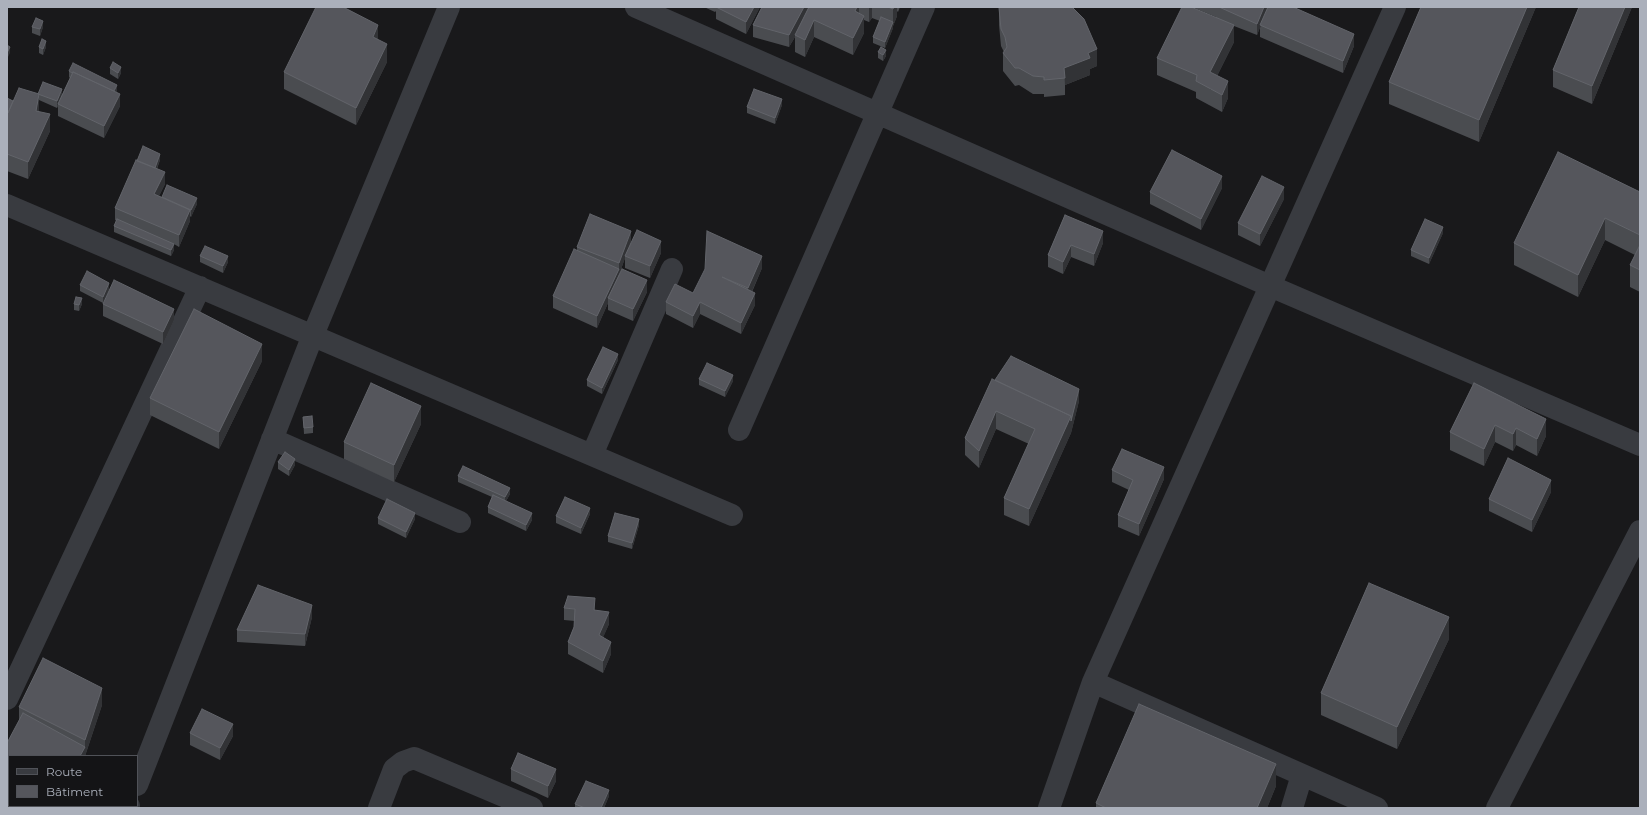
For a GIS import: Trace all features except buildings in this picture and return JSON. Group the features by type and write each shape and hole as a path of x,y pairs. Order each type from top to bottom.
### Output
{"street":[{"path":"138,782 313,335 450,7"},
{"path":"636,7 1270,286 1640,445"},
{"path":"739,430 924,7"},
{"path":"1049,808 1093,682 1395,7"},
{"path":"7,205 732,515"},
{"path":"592,455 672,268"},
{"path":"8,692 200,287"},
{"path":"272,439 460,522"},
{"path":"1497,808 1640,531"},
{"path":"1093,682 1376,808"},
{"path":"379,808 394,769 403,762 414,758 532,808"},
{"path":"1292,808 1302,775"}]}
